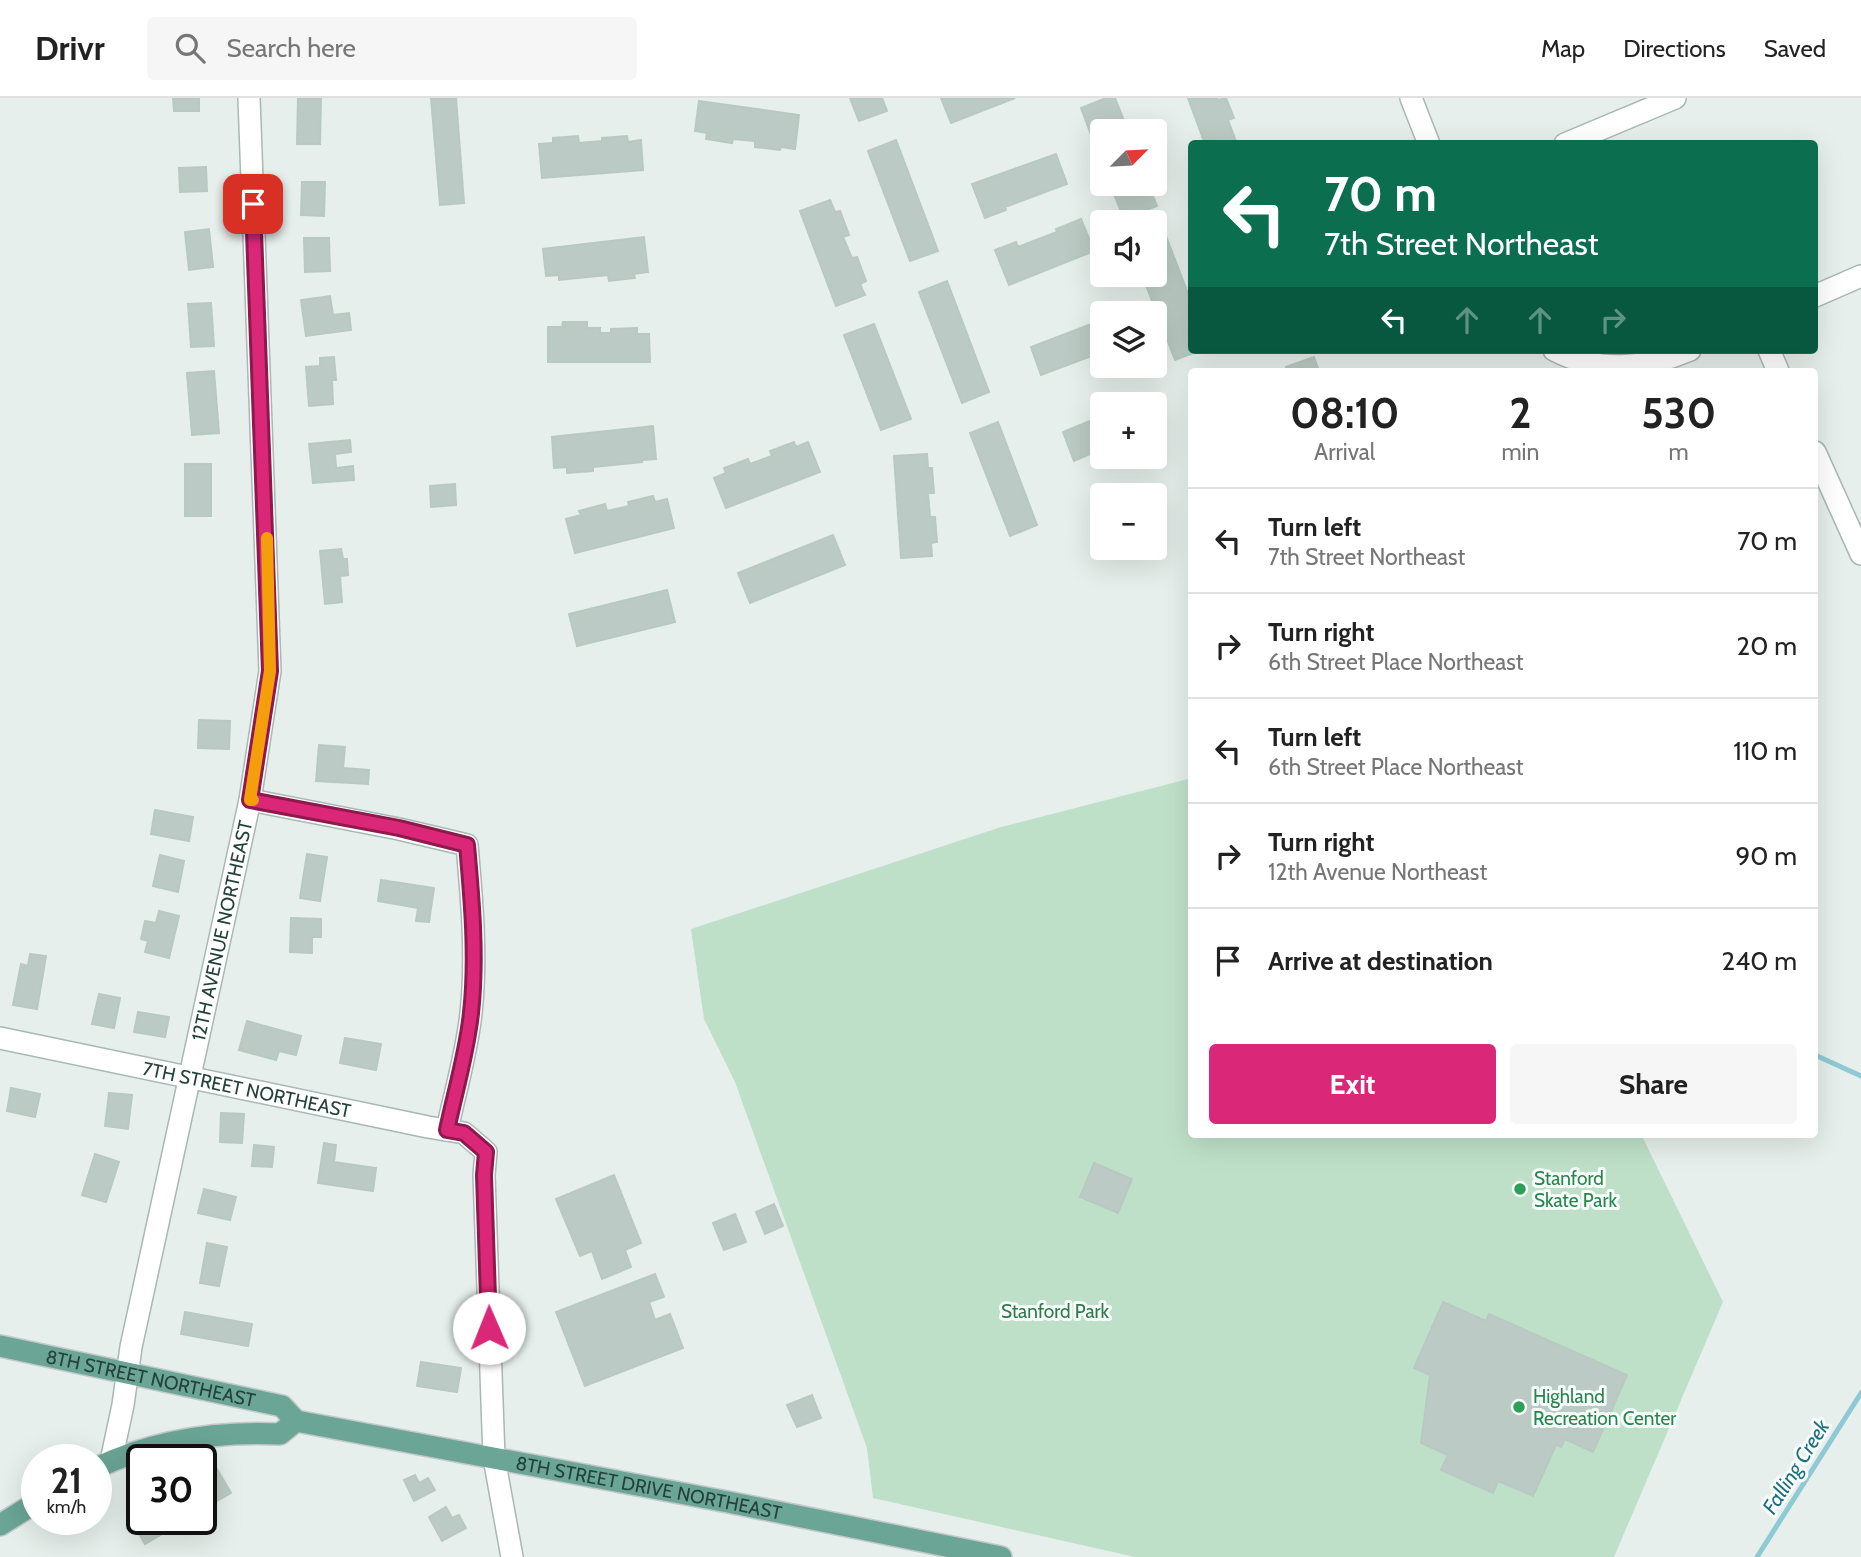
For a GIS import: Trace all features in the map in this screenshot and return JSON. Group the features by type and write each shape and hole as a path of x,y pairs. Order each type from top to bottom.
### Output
{"main road":[{"name":"8TH STREET NORTHEAST","path":"0,1346 282,1406 296,1421"},
{"name":"8TH STREET DRIVE NORTHEAST","path":"296,1421 744,1505 1001,1557"},
{"path":"112,1461 158,1445 199,1436 230,1433 281,1434 296,1421"},
{"path":"0,1525 21,1512"}],"street":[{"name":"12TH AVENUE NORTHEAST","path":"110,1444 123,1405 127,1373 250,800 270,671 249,98"},
{"path":"1411,98 1427,140"},
{"path":"1575,140 1675,98"},
{"path":"1818,295 1861,276"},
{"path":"1561,354 1594,365 1616,366 1651,363 1678,354"},
{"path":"1818,459 1860,552"},
{"path":"250,800 399,828 467,845 472,900 474,981 471,1017 447,1130"},
{"name":"7TH STREET NORTHEAST","path":"0,1038 464,1133 486,1152 484,1175 489,1374 494,1458"},
{"path":"494,1458 507,1556"}],"green space":[{"name":"Stanford Park","path":"1188,779 1188,1138 1643,1138 1723,1302 1614,1557 1135,1557 873,1498 867,1448 735,1082 704,1019 691,929 1001,827"}],"building":[{"path":"173,98 199,98 199,111 174,111"},
{"path":"298,98 321,98 320,144 297,144"},
{"path":"431,98 456,98 464,203 440,205"},
{"path":"850,98 882,98 887,111 859,121"},
{"path":"941,98 1015,98 951,123"},
{"path":"1106,98 1115,98 1123,119 1090,119 1090,132 1081,108"},
{"path":"1188,98 1226,98 1234,118 1228,120 1236,140 1204,140"},
{"path":"699,101 799,115 795,149 755,147 755,141 733,139 732,143 706,139 707,133 695,131"},
{"path":"578,136 579,143 627,136 628,142 641,140 643,170 542,178 539,144 553,143 553,138"},
{"path":"896,140 938,251 910,261 868,151"},
{"path":"1056,154 1067,184 1005,207 1006,210 985,218 972,184"},
{"path":"206,167 207,191 180,192 179,168"},
{"path":"302,182 325,182 324,216 301,215"},
{"path":"1115,196 1153,196 1157,206 1147,210 1120,210"},
{"path":"830,200 835,212 840,211 849,235 843,237 852,258 857,257 866,281 860,284 865,295 836,306 800,211"},
{"path":"1081,219 1090,241 1090,253 1009,285 995,250 1016,242 1018,247 1057,232 1056,229"},
{"path":"209,229 213,267 189,270 185,232"},
{"path":"644,237 648,272 634,274 635,278 609,281 608,275 559,280 559,275 546,276 543,249"},
{"path":"304,238 329,238 330,271 305,272"},
{"path":"1167,239 1188,294 1188,354 1191,354 1175,360 1167,339 1167,301 1152,301 1147,287 1167,287"},
{"path":"947,281 989,392 962,403 919,292"},
{"path":"330,296 333,315 349,313 351,330 306,336 301,300"},
{"path":"211,303 214,346 191,347 188,304"},
{"path":"563,322 587,322 587,328 600,328 600,333 611,333 611,329 637,328 637,334 649,334 650,362 548,362 548,327 562,327"},
{"path":"874,324 911,419 881,430 844,335"},
{"path":"1090,325 1090,357 1041,375 1031,347"},
{"path":"334,357 336,380 332,380 333,404 309,406 306,367 320,366 320,358"},
{"path":"1314,357 1318,368 1286,368"},
{"path":"214,371 219,433 192,435 187,373"},
{"path":"1090,421 1090,454 1074,461 1063,432"},
{"path":"998,422 1037,525 1010,536 970,433"},
{"path":"653,426 656,459 593,467 593,471 567,473 567,467 554,468 552,437"},
{"path":"350,440 351,452 335,454 336,468 353,466 354,480 313,483 309,444"},
{"path":"794,442 796,447 808,442 820,472 726,508 714,478 726,473 724,468 748,459 750,464 772,456 770,451"},
{"path":"927,454 928,468 932,468 934,493 928,493 930,517 935,517 937,542 931,543 932,556 901,558 894,456"},
{"path":"185,464 211,464 211,516 185,516"},
{"path":"455,484 456,505 431,507 430,486"},
{"path":"653,496 655,502 667,499 674,528 575,553 566,519 581,515 579,511 605,504 607,511"},
{"path":"833,535 845,565 750,603 738,573"},
{"path":"341,549 343,559 347,559 348,575 340,576 342,602 325,604 320,551"},
{"path":"667,590 675,622 577,646 569,614"},
{"path":"199,720 230,721 229,749 198,748"},
{"path":"319,745 345,747 343,768 369,770 368,784 316,781"},
{"path":"155,810 193,817 189,841 151,834"},
{"path":"307,854 327,857 320,901 300,898"},
{"path":"160,855 184,861 178,892 153,886"},
{"path":"381,880 434,888 429,922 416,921 418,908 378,901"},
{"path":"159,911 179,916 169,958 145,952 148,941 141,939 145,921 156,923"},
{"path":"291,918 321,919 321,937 312,937 312,953 290,952"},
{"path":"30,954 46,956 37,1009 13,1005 21,964 28,966"},
{"path":"99,994 120,998 114,1028 92,1024"},
{"path":"138,1012 169,1017 165,1037 134,1032"},
{"path":"247,1021 301,1036 296,1055 279,1051 276,1060 239,1050"},
{"path":"345,1038 381,1044 376,1070 340,1063"},
{"path":"11,1088 40,1094 35,1117 7,1111"},
{"path":"109,1093 132,1095 128,1129 105,1126"},
{"path":"221,1113 244,1114 242,1143 220,1142"},
{"path":"324,1143 336,1145 334,1162 376,1168 373,1191 318,1183"},
{"path":"254,1145 274,1147 272,1167 252,1166"},
{"path":"95,1154 119,1162 106,1202 82,1195"},
{"path":"1094,1163 1132,1179 1118,1213 1080,1197"},
{"path":"614,1175 641,1243 625,1250 631,1267 602,1279 592,1251 580,1256 556,1199"},
{"path":"204,1189 236,1197 230,1220 198,1213"},
{"path":"774,1204 783,1226 765,1234 756,1212"},
{"path":"735,1214 746,1242 724,1250 713,1223"},
{"path":"207,1243 227,1247 219,1286 200,1283"},
{"path":"655,1274 664,1297 649,1302 655,1320 670,1314 683,1348 585,1386 556,1312"},
{"name":"Highland Recreation Center","path":"1443,1302 1486,1321 1489,1314 1627,1375 1593,1452 1565,1439 1561,1447 1556,1445 1533,1496 1498,1481 1493,1493 1441,1470 1448,1455 1421,1443 1430,1375 1414,1368"},
{"path":"185,1312 252,1324 248,1346 181,1334"},
{"path":"421,1362 461,1368 457,1392 417,1386"},
{"path":"812,1395 821,1418 797,1427 787,1405"},
{"path":"217,1469 231,1493 217,1501"},
{"path":"415,1475 419,1483 428,1478 435,1490 414,1501 404,1480"},
{"path":"446,1507 452,1518 459,1515 466,1528 442,1541 429,1517"},
{"path":"140,1535 160,1535 145,1544"}],"waterway":[{"path":"1818,1056 1861,1076"},
{"name":"Falling Creek","path":"1757,1557 1861,1393"}],"slow traffic":[{"path":"253,800 250,800 267,706 270,671 267,538"}],"place":[{"name":"Stanford Skate Park","path":"1520,1189"},
{"name":"Highland Recreation Center","path":"1519,1407"}],"route":[{"path":"253,204 270,671 267,706 250,800 399,828 467,845 472,900 474,981 471,1017 447,1130 464,1133 486,1152 484,1175 489,1328"}]}
